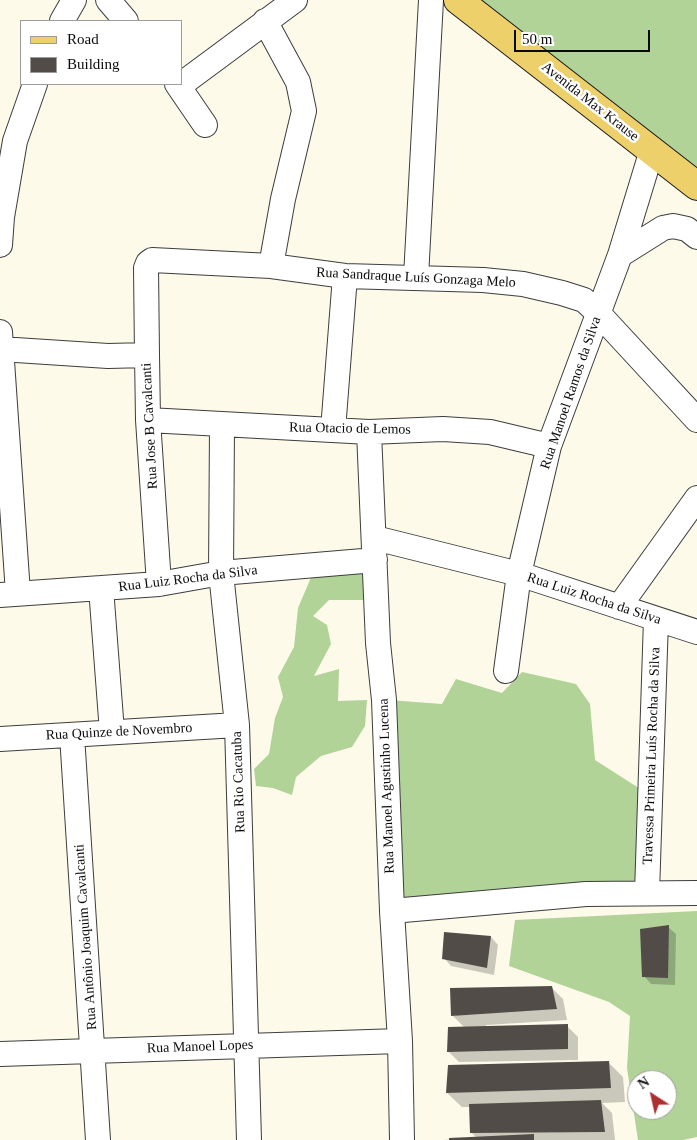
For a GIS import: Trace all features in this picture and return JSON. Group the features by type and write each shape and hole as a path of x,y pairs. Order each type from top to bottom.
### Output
{"main road":[{"name":"Avenida Max Krause","path":"458,0 697,186"}],"street":[{"path":"63,20 74,0"},
{"path":"108,0 125,20"},
{"path":"182,82 295,0"},
{"path":"416,277 431,0"},
{"path":"265,21 298,82 304,111 283,199 272,266"},
{"path":"0,245 2,217 15,141 35,85"},
{"path":"178,85 205,124"},
{"name":"Rua Manoel Ramos da Silva","path":"506,671 519,574 550,446 620,255 652,150"},
{"path":"620,255 663,228 673,226 687,230 697,237"},
{"name":"Rua Sandraque Luís Gonzaga Melo","path":"146,268 148,263 156,260 272,266 345,276 416,277 523,284 584,300 697,420"},
{"name":"Rua Jose B Cavalcanti","path":"146,268 148,420 159,584"},
{"path":"333,430 345,276"},
{"path":"9,594 1,344 108,356 147,355"},
{"name":"Rua Otacio de Lemos","path":"148,420 222,426 369,432 443,429 490,432 550,446"},
{"name":"Rua Rio Cacatuba","path":"222,426 221,573 237,725 249,1140"},
{"name":"Rua Manoel Agustinho Lucena","path":"369,432 378,643 384,700 392,912 400,1040 402,1140"},
{"path":"619,607 697,498"},
{"name":"Rua Luiz Rocha da Silva","path":"9,594 159,584 375,549 519,574 697,632"},
{"path":"101,588 112,732"},
{"name":"Travessa Primeira Luís Rocha da Silva","path":"647,893 656,619"},
{"name":"Rua Quinze de Novembro","path":"0,739 237,725"},
{"name":"Rua Antônio Joaquim Cavalcanti","path":"72,735 98,1140"},
{"path":"392,912 586,894 697,893"},
{"name":"Rua Manoel Lopes","path":"0,1054 400,1040"}],"green space":[{"path":"464,0 697,0 697,186"},
{"path":"376,571 373,600 329,600 313,616 327,625 331,644 314,676 339,669 338,701 367,700 365,726 352,747 321,756 296,777 292,795 273,788 256,786 254,769 269,754 275,718 283,697 278,677 294,647 298,608 312,575"},
{"path":"522,672 576,684 590,704 595,760 645,792 638,902 395,918 389,700 442,704 456,679 502,693"},
{"path":"697,911 697,1137 683,1140 638,1140 635,1120 677,1120 677,1070 627,1070 630,1016 609,1002 509,966 515,920"}],"building":[{"path":"669,925 668,978 642,977 640,929"},
{"path":"444,932 491,936 487,968 442,959"},
{"path":"552,986 557,1009 451,1016 450,988"},
{"path":"568,1024 568,1049 447,1052 448,1027"},
{"path":"609,1061 611,1088 446,1093 448,1065"},
{"path":"601,1100 605,1132 470,1133 469,1104"},
{"path":"534,1134 534,1140 449,1140 449,1138"}]}
